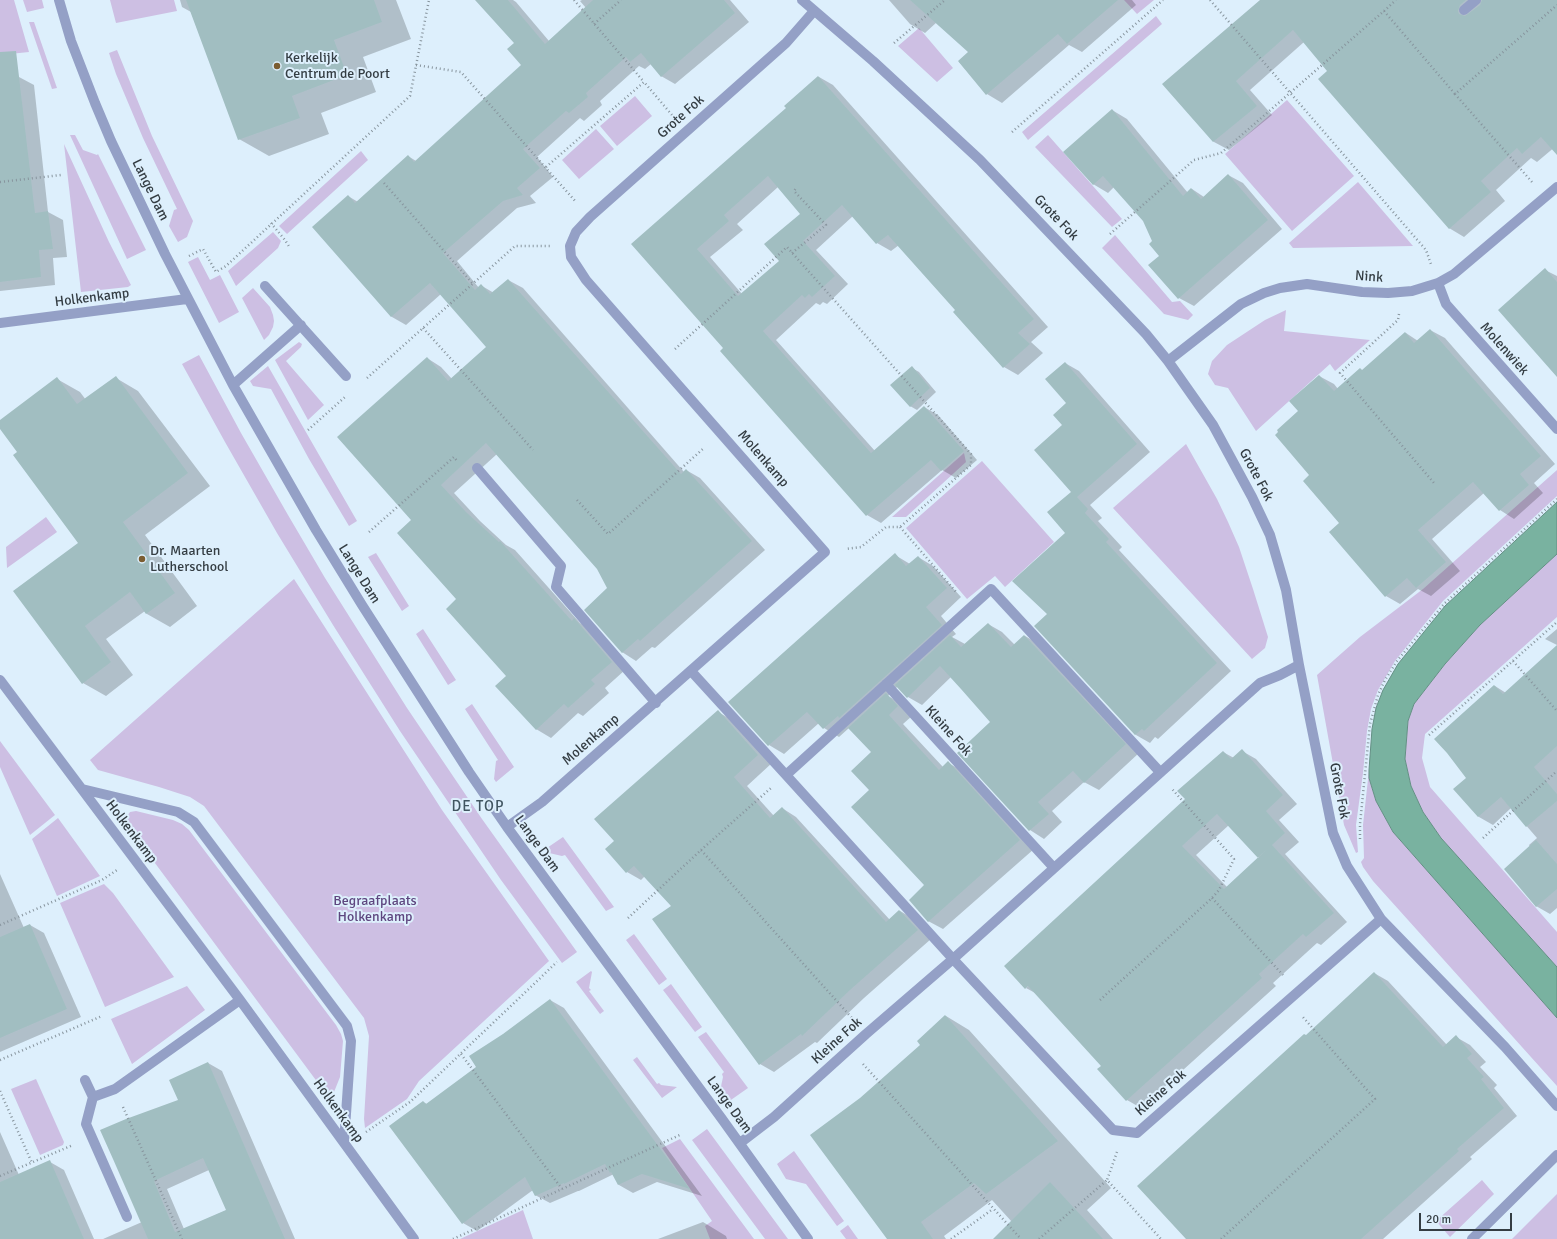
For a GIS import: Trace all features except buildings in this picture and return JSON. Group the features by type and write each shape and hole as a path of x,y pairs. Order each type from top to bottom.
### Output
{"street":[{"name":"Lange Dam","path":"59,0 71,41 100,116 187,299 233,385 316,530 469,772 507,827 740,1143 808,1239"},
{"name":"Grote Fok","path":"802,0 919,103 980,160 1146,334 1168,361 1213,425 1252,496 1270,535 1286,590 1299,664 1333,833 1348,866 1381,919 1505,1047 1557,1106"},
{"path":"1464,10 1476,0"},
{"name":"Grote Fok","path":"570,246 576,232 590,217 786,43 814,10"},
{"name":"Nink","path":"1168,361 1241,304 1264,293 1280,288 1307,284 1374,293 1400,293 1424,288 1438,283 1454,274 1557,188"},
{"name":"Molenkamp","path":"507,827 542,802 656,703 825,552 582,274 571,257 570,246"},
{"name":"Molenwiek","path":"1438,283 1446,304 1557,429"},
{"path":"265,286 346,376"},
{"name":"Holkenkamp","path":"0,324 84,314 187,299"},
{"path":"233,385 301,325"},
{"path":"477,468 561,566 556,587 656,703"},
{"path":"691,671 786,775 991,589 1160,773"},
{"name":"Kleine Fok","path":"740,1143 774,1117 849,1049 953,959 1260,684 1299,664"},
{"name":"Holkenkamp","path":"0,680 240,1000 414,1239"},
{"name":"Kleine Fok","path":"886,684 1054,868"},
{"name":"Kleine Fok","path":"786,775 953,959 1112,1130 1137,1133 1381,919"},
{"path":"82,789 178,812 194,822 347,1026 351,1041 344,1143"},
{"path":"93,1098 115,1089 240,1000"},
{"path":"85,1080 93,1098 86,1124 128,1217"},
{"path":"1472,1239 1557,1155"}],"path":[{"path":"171,266 203,249 216,272 226,266 410,96 429,0"},
{"path":"574,0 686,132"},
{"path":"594,24 621,0"},
{"path":"894,43 945,0"},
{"path":"1012,132 1163,0"},
{"path":"1210,0 1426,250 1438,283"},
{"path":"1110,234 1194,160 1221,153 1396,0"},
{"path":"1455,94 1557,5"},
{"path":"1384,11 1545,197"},
{"path":"416,65 461,72 590,217"},
{"path":"546,167 644,82"},
{"path":"0,182 61,175"},
{"path":"384,183 473,284"},
{"path":"792,253 826,224 794,191 796,188"},
{"path":"271,223 290,248"},
{"path":"361,383 515,246 570,246"},
{"path":"659,362 788,247 971,454 971,464 900,528"},
{"path":"1400,293 1398,320 1340,373 1434,483"},
{"path":"423,328 533,450"},
{"path":"308,430 350,393"},
{"path":"577,500 608,534 721,433"},
{"path":"369,532 454,458 464,469 477,468"},
{"path":"1348,866 1361,854 1360,824 1370,724 1378,695 1385,680 1397,661 1444,604 1557,499"},
{"path":"825,552 861,547 886,527 900,528 970,608"},
{"path":"1429,735 1557,622"},
{"path":"1513,661 1557,711"},
{"path":"1483,838 1557,771"},
{"path":"1100,1000 1212,898 1219,890 1234,859 1160,773"},
{"path":"628,918 701,850 786,775"},
{"path":"701,850 866,1034"},
{"path":"0,925 102,880 134,858"},
{"path":"1212,898 1298,991"},
{"path":"344,1143 362,1135 410,1102 557,962"},
{"path":"1221,1239 1375,1099 1288,1001"},
{"path":"0,1060 102,1016"},
{"path":"849,1049 1021,1239"},
{"path":"461,1054 562,1189"},
{"path":"115,1089 182,1239"},
{"path":"0,1091 32,1163"},
{"path":"1039,1239 1107,1180 1125,1131"},
{"path":"453,1239 682,1134"},
{"path":"0,1176 92,1137"},
{"path":"1107,1180 1161,1239"},
{"path":"951,1239 993,1209"}],"green space":[{"path":"0,0 14,0 29,52 0,55"},
{"path":"23,0 42,0 44,8 27,12"},
{"path":"110,0 174,0 177,11 116,23"},
{"path":"1124,0 1154,0 1137,14"},
{"path":"1156,16 1162,24 1028,140 1022,132"},
{"path":"29,22 34,22 57,88 52,89"},
{"path":"919,28 953,68 937,82 898,46"},
{"path":"117,50 152,136 193,221 187,237 178,242 169,226 174,210 177,209 143,138 116,74 109,53"},
{"path":"635,96 652,116 617,146 600,126"},
{"path":"1287,100 1354,176 1292,231 1225,154"},
{"path":"596,129 614,149 579,179 562,160"},
{"path":"70,135 75,135 83,150 97,155 98,154 146,250 127,259"},
{"path":"1048,135 1122,219 1112,227 1035,147"},
{"path":"64,144 109,242 131,285 128,287 81,292"},
{"path":"361,151 368,160 287,234 279,226"},
{"path":"1358,182 1413,246 1293,248 1289,243"},
{"path":"273,232 281,241 278,248 236,286 228,271"},
{"path":"1115,235 1172,302 1180,301 1193,315 1188,320 1164,314 1102,248"},
{"path":"198,257 210,280 220,275 239,312 219,323 188,262"},
{"path":"253,288 270,307 273,315 273,327 269,335 264,340 242,298"},
{"path":"1286,310 1284,331 1370,340 1335,371 1330,364 1256,431 1228,388 1215,385 1208,374 1212,361 1227,345 1265,320"},
{"path":"299,342 302,344 301,347 286,361 324,405 308,420 275,360"},
{"path":"199,355 241,433 325,578 407,708 482,819 577,952 562,963 501,880 400,731 277,533 182,364"},
{"path":"268,366 357,521 349,526 309,459 271,389 253,386 250,381"},
{"path":"1186,444 1217,499 1239,547 1268,637 1265,648 1252,659 1113,508"},
{"path":"964,453 966,462 906,517 892,517"},
{"path":"982,461 1054,542 1005,587 995,576 967,599 906,528"},
{"path":"1557,470 1557,496 1443,601 1395,661 1378,690 1371,709 1367,731 1356,825 1358,852 1356,853 1344,825 1317,675 1360,637 1423,589"},
{"path":"46,517 57,532 7,568 6,547"},
{"path":"376,553 409,606 402,611 368,557"},
{"path":"1557,554 1557,617 1425,734 1422,758 1430,787 1557,932 1557,967 1441,838 1423,812 1411,786 1405,759 1408,721 1414,704 1445,664 1480,625"},
{"name":"Begraafplaats Holkenkamp","path":"294,579 442,810 549,961 419,1081 407,1099 365,1128 364,1119 369,1036 364,1018 204,806 190,797 98,770 90,760"},
{"path":"423,629 456,680 448,685 416,634"},
{"path":"472,704 514,767 496,782 494,779 496,761 498,760 465,709"},
{"path":"0,741 55,815 30,835 0,767"},
{"path":"1369,770 1369,778 1376,801 1393,832 1557,1018 1557,1086 1373,881 1363,867 1361,862 1364,858 1363,825"},
{"path":"136,811 173,820 182,824 189,830 336,1025 343,1041 340,1077 334,1092 328,1092 321,1087 129,828 126,821 127,816 130,812"},
{"path":"58,818 100,876 57,896 32,839"},
{"path":"563,837 614,907 606,911 565,855 562,856 545,852 544,850"},
{"path":"104,884 113,893 174,977 105,1007 60,903"},
{"path":"634,934 667,979 659,985 626,940"},
{"path":"591,971 589,988 591,990 589,991 604,1011 600,1014 576,982"},
{"path":"671,984 702,1027 695,1032 663,990"},
{"path":"187,986 205,1010 132,1064 111,1019"},
{"path":"706,1032 748,1088 728,1102 720,1091 723,1077 722,1074 724,1072 698,1037"},
{"path":"637,1057 657,1084 659,1083 661,1085 677,1087 662,1098 633,1060"},
{"path":"36,1079 64,1142 63,1145 40,1155 11,1089"},
{"path":"707,1129 788,1239 765,1239 692,1140"},
{"path":"680,1139 754,1239 710,1239 705,1226 712,1221 662,1148"},
{"path":"794,1151 844,1221 837,1226 806,1184 786,1179 777,1164"},
{"path":"1482,1180 1494,1194 1450,1237 1436,1221"},
{"path":"1557,1194 1557,1239 1512,1239"},
{"path":"523,1210 533,1239 460,1239"},
{"path":"848,1225 858,1239 846,1239 840,1231"}],"shaded area":[{"path":"1557,502 1557,554 1480,625 1445,664 1414,704 1408,721 1405,759 1411,786 1423,812 1441,838 1557,967 1557,1018 1393,832 1376,801 1369,778 1369,770 1372,729 1376,708 1383,690 1398,664 1445,606"}],"place":[{"name":"Kerkelijk Centrum de Poort","path":"277,66"},
{"name":"Dr. Maarten Lutherschool","path":"142,559"}],"district":[{"name":"DE TOP","path":"478,807"}]}
